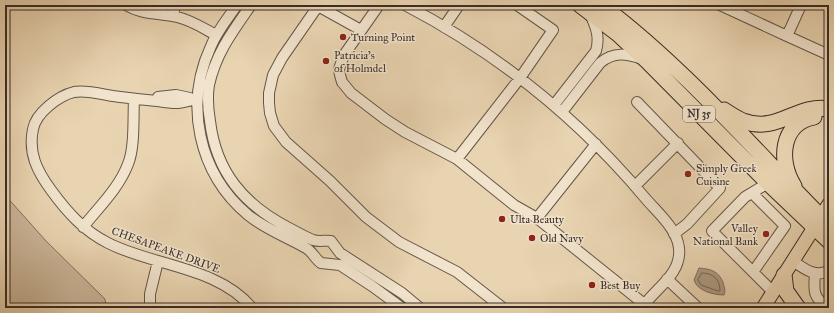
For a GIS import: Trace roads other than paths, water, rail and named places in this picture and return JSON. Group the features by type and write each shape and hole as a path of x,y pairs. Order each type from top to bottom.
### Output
{"highway":[{"name":"NJ 35","path":"590,7 648,61 768,183 821,223"},
{"name":"NJ 35","path":"590,7 648,42 686,79 802,198 821,223 829,241"},
{"path":"686,79 713,103 739,119 753,124 777,122 813,108 829,109"},
{"path":"802,198 792,182 786,166 784,150 786,142 792,131 801,122 816,117 829,118"},
{"path":"784,275 786,291 798,308"}],"main road":[{"path":"763,308 793,261 821,223 829,204"}],"street":[{"path":"126,5 143,12 173,16 190,21 216,35"},
{"path":"173,16 175,5"},
{"path":"238,5 216,35 206,59 197,99 199,128 212,170 236,204 261,224 309,250 321,263 340,265 402,308"},
{"path":"251,5 229,36 218,56 209,86 208,99 211,130 219,159 235,186 256,207 275,221 316,241 331,241 340,253 380,278 420,308"},
{"path":"378,5 340,62 340,75 346,88 385,119 409,134 457,159 514,204 537,218 643,306 672,274 679,257 679,248 674,234 665,221 596,144 554,105 520,78 483,52 444,27 405,5"},
{"path":"444,27 459,5"},
{"path":"457,159 520,78 553,30 517,5"},
{"path":"720,5 829,55"},
{"path":"787,36 801,5"},
{"path":"361,30 317,6 282,58 273,75 269,93 269,103 274,126 286,142 325,176 372,221 405,246 457,272 503,308"},
{"path":"554,105 596,51 599,42 590,7"},
{"path":"562,112 600,62 604,59 612,55 626,54 648,61"},
{"name":"CHESAPEAKE DRIVE","path":"208,99 197,99 176,95 134,99 91,92 74,92 55,100 42,113 33,128 31,151 37,168 46,184 66,211 83,227 108,243 158,261 195,272 223,284 245,299 252,308"},
{"path":"83,227 119,183 129,163 132,141 134,99"},
{"path":"637,102 720,188 687,224 674,234"},
{"path":"635,186 678,143"},
{"path":"537,218 596,144"},
{"path":"768,183 745,197 712,231 773,292"},
{"path":"752,193 785,226 753,272"},
{"path":"150,308 150,294 158,261"},
{"path":"793,261 806,270 815,273 825,273 829,270"},
{"path":"815,273 814,288 816,297 827,308"},
{"path":"667,280 697,307"}],"water":[{"path":"699,268 711,270 719,275 725,290 724,295 706,292 696,284 694,280"}],"place":[{"name":"Turning Point","path":"343,37"},
{"name":"Patricia's of Holmdel","path":"326,61"},
{"name":"Simply Greek Cuisine","path":"688,174"},
{"name":"Ulta Beauty","path":"502,219"},
{"name":"Valley National Bank","path":"766,234"},
{"name":"Old Navy","path":"532,238"},
{"name":"Best Buy","path":"592,285"}]}
